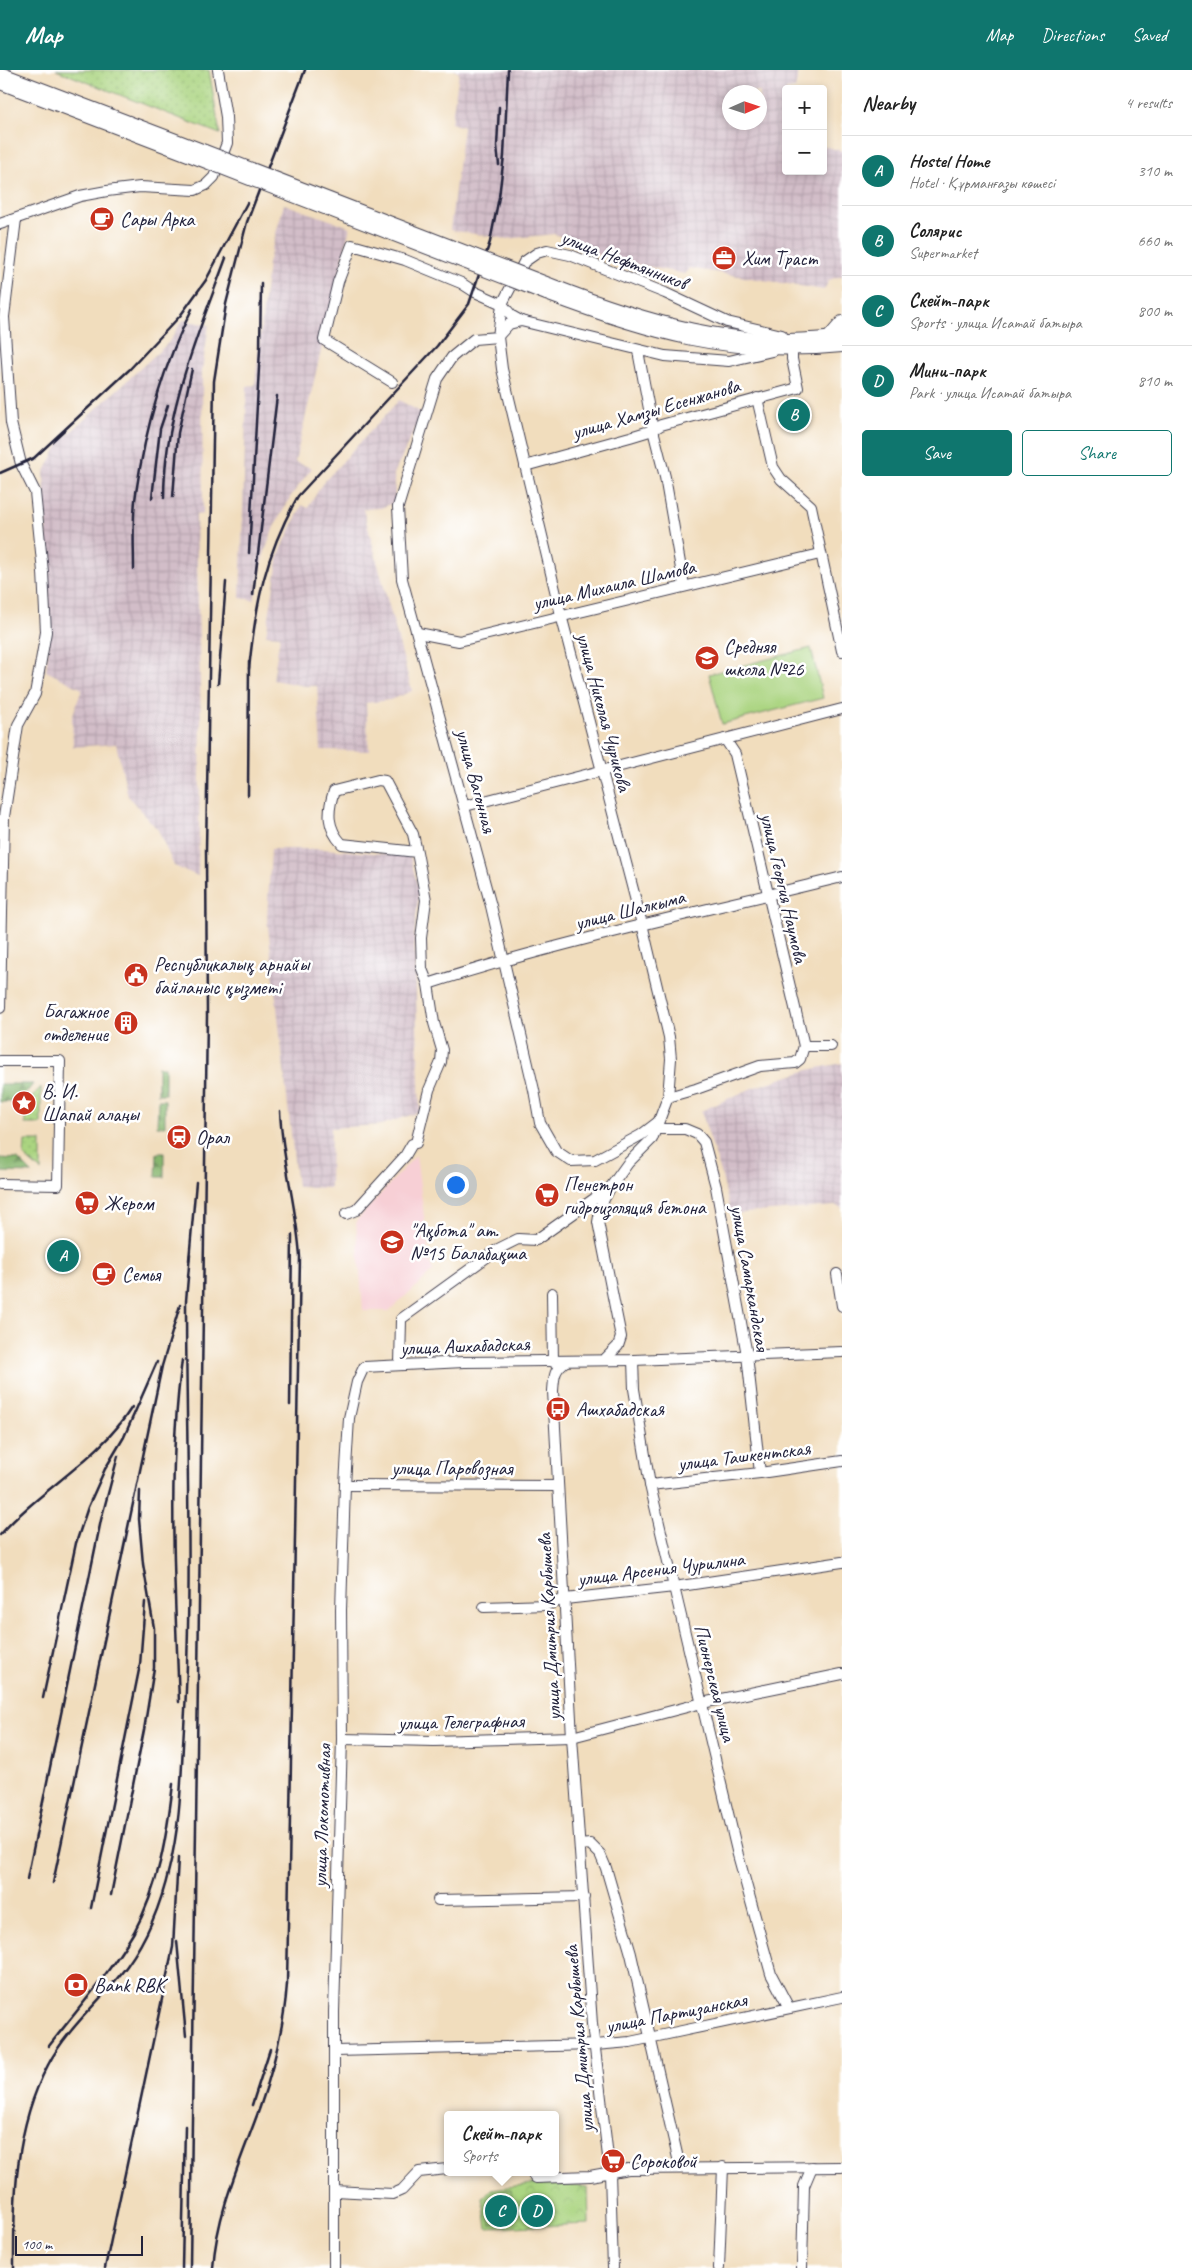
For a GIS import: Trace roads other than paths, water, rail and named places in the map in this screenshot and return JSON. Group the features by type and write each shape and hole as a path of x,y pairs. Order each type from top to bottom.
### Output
{"main road":[{"path":"0,73 203,156 547,289 661,323 711,334 777,339 810,339 836,337 842,322"},
{"path":"0,82 203,156"},
{"name":"улица Хамзы Есенжанова","path":"547,289 605,316 659,333 711,344 776,350 842,346"}],"street":[{"path":"0,224 80,196 140,187 196,190 206,185 214,177 228,143 226,117 218,70"},
{"path":"0,1008 4,818 18,725 35,694 46,632 43,572 35,492 21,464 11,423 4,317 16,219"},
{"path":"392,382 324,340 338,282 352,245 405,260 461,283 475,292 502,304 512,316 521,321 638,351 665,356 729,361 776,350"},
{"name":"улица Нефтянников","path":"498,337 502,304 524,262 537,253 547,250 570,255 665,293 727,322 770,333 810,339"},
{"path":"498,337 509,324 521,321"},
{"name":"улица Николая Чурикова","path":"498,337 502,369 561,615 642,924 669,1037 671,1079 668,1097 658,1125 652,1140 628,1164 610,1188"},
{"name":"улица Вагонная","path":"498,337 474,339 452,357 436,379 398,507 402,579 465,806 534,1090 540,1123 556,1151 571,1161 595,1160 658,1125"},
{"name":"улица Хамзы Есенжанова","path":"525,466 653,430 662,425 798,388 792,350"},
{"path":"638,351 653,430 665,477 684,586"},
{"path":"758,398 773,467 781,478 811,506 842,651"},
{"name":"улица Михаила Шамова","path":"418,633 459,641 820,554"},
{"path":"465,806 842,709"},
{"name":"улица Георгия Наумова","path":"725,739 734,754 804,1046"},
{"path":"346,1214 356,1210 404,1156 412,1144 416,1143 429,1090 441,1062 442,1050 434,1023 428,984 422,969 422,938 426,900 414,834 386,781 378,780 334,791 329,823 333,835 342,844 417,852"},
{"name":"улица Шалкыма","path":"428,984 503,960 642,924 842,877"},
{"path":"668,1097 760,1066 795,1062 800,1058 804,1046 831,1046"},
{"path":"0,1060 60,1061 58,1185 0,1184"},
{"name":"улица Самаркандская","path":"658,1125 685,1129 697,1134 704,1142 716,1186 747,1356 760,1473"},
{"path":"604,1359 618,1346 621,1337 598,1222 601,1205 610,1188"},
{"path":"400,1365 401,1319 498,1249 518,1239 536,1240 610,1188"},
{"path":"837,1274 842,1306"},
{"path":"552,1292 553,1362"},
{"path":"604,1359 633,1360 842,1352"},
{"name":"улица Ашхабадская","path":"364,1367 464,1362 553,1362 604,1359"},
{"name":"Пионерская улица","path":"633,1360 634,1389 650,1485 738,1855 771,1974 789,2008"},
{"name":"улица Дмитрия Карбышева","path":"566,1361 557,1367 554,1376 558,1486 572,1737 595,2046 610,2173 613,2268"},
{"name":"улица Локомотивная","path":"334,2268 335,2050 345,1485 349,1418 357,1382 364,1367"},
{"name":"улица Ташкентская","path":"650,1485 760,1473 842,1461"},
{"name":"улица Паровозная","path":"345,1485 558,1486"},
{"name":"улица Арсения Чурилина","path":"484,1607 546,1605 565,1599 674,1587 842,1562"},
{"name":"улица Телеграфная","path":"342,1739 434,1741 572,1737 702,1703 842,1674"},
{"path":"580,1845 590,1844 600,1854 606,1868 631,1954 680,2168"},
{"path":"438,1900 584,1897"},
{"name":"улица Партизанская","path":"335,2050 595,2046 842,1997"},
{"path":"719,2268 723,2167"},
{"path":"802,2268 804,2186 812,2167"},
{"path":"534,2176 536,2178 548,2179 590,2176 628,2169 842,2167"},
{"path":"334,2190 393,2194 402,2190 418,2172 444,2169"}],"railway":[{"path":"190,2268 207,1016 206,851 214,381 226,304 247,222 305,70"},
{"path":"249,669 255,622 264,580 277,538 298,496 437,346 469,304 490,242 499,197 504,156 508,70"},
{"path":"499,107 497,146 499,165"},
{"path":"0,473 34,458 129,370 180,316 206,280 247,203"},
{"path":"164,498 165,466 176,405 184,375 226,258"},
{"path":"249,553 260,349 261,283"},
{"path":"134,569 135,502 144,446 156,399 172,353 192,309"},
{"path":"173,497 178,433 192,369"},
{"path":"253,595 277,396"},
{"path":"152,498 160,429 168,405"},
{"path":"218,684 226,582"},
{"path":"248,795 249,662"},
{"path":"213,2268 219,2226 274,2062 281,2031 287,1984 300,1257 280,1111"},
{"path":"189,1260 196,1182"},
{"path":"290,1405 292,1235"},
{"path":"14,2268 18,2164 28,2114 37,2089 48,2065 65,2039 135,1955 158,1907 173,1852 180,1799 187,1675 189,1568 186,1301 190,1254"},
{"path":"53,1883 162,1366 180,1305"},
{"path":"179,1702 173,1488 177,1403 182,1360"},
{"path":"43,1698 76,1543 88,1507 105,1469 124,1437 157,1362"},
{"path":"0,1535 16,1518 103,1443 132,1407"},
{"path":"27,1879 101,1520 118,1456"},
{"path":"111,1895 144,1730 154,1668 154,1628 143,1564 139,1519 140,1491"},
{"path":"91,1908 140,1665 145,1602"},
{"path":"49,2046 115,1961 143,1915 161,1860 173,1784"},
{"path":"105,2268 173,1947 178,1858"},
{"path":"177,1941 186,2036"},
{"path":"252,2105 270,2049"},
{"path":"182,2268 185,2126"}],"place":[{"name":"Сары Арка","path":"102,219"},
{"name":"Хим Траст","path":"724,258"},
{"name":"Солярис","path":"794,415"},
{"name":"Средняя школа №26","path":"707,658"},
{"name":"Республикалық арнайы байланыс қызметі","path":"136,975"},
{"name":"Багажное отделение","path":"126,1023"},
{"name":"В. И. Шапай алаңы","path":"24,1103"},
{"name":"Орал","path":"179,1137"},
{"name":"Пенетрон гидроизоляция бетона","path":"547,1195"},
{"name":"Жером","path":"87,1203"},
{"name":"\"Ақбота\" ат. №15 Балабақша","path":"392,1242"},
{"name":"Hostel Home","path":"63,1256"},
{"name":"Семья","path":"104,1274"},
{"name":"Ашхабадская","path":"558,1409"},
{"name":"Bank RBK","path":"76,1985"},
{"name":"Сороковой","path":"613,2161"},
{"name":"Скейт-парк","path":"501,2211"},
{"name":"Мини-парк","path":"537,2211"}]}
